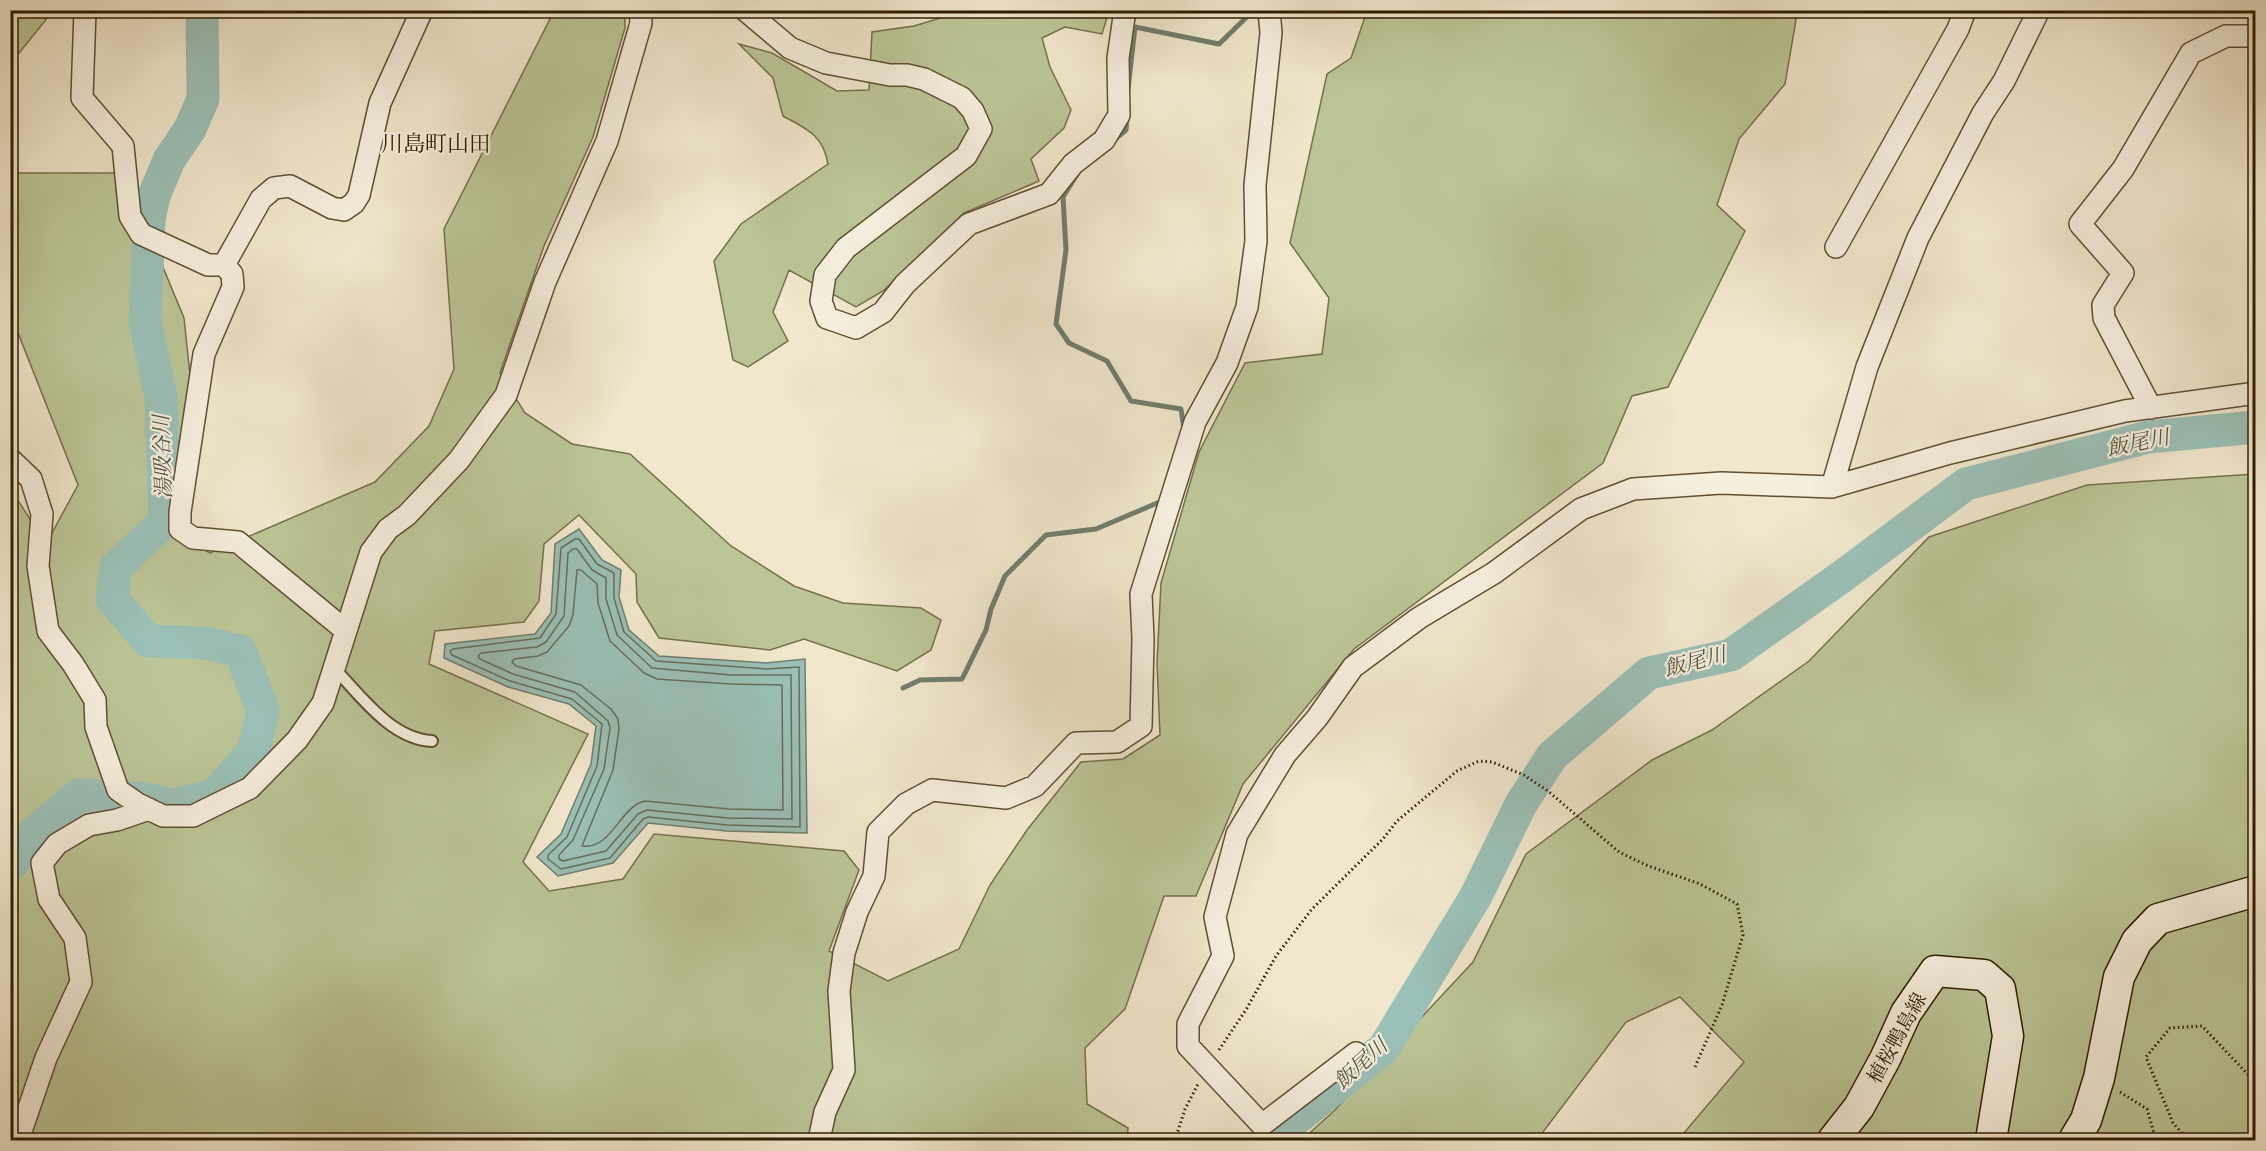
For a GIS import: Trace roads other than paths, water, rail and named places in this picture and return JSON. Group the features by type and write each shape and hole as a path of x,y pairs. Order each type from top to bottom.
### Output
{"main road":[{"path":"2074,1140 2086,1120 2099,1078 2119,977 2137,941 2158,918 2256,891"},
{"name":"植桜鴨島線","path":"1833,1140 1859,1107 1906,1013 1935,971 1984,975 2000,989 2008,1036 1991,1140"}],"street":[{"path":"85,10 82,98 123,146 130,216 149,238 208,265 224,265 232,274 233,287 204,354 180,512 180,529 193,538 238,542 345,630"},
{"path":"224,265 261,199 274,188 290,186 332,208 344,210 354,203 359,195 380,103 422,10"},
{"path":"10,459 31,479 42,514 38,566 48,631 73,664 95,700 96,727 118,790 163,816 193,816 250,788 297,740 323,703 371,552 388,529 407,515 459,460 506,395 545,282 607,141 641,23 640,10"},
{"path":"745,10 790,48 826,63 924,79 962,98 973,111 981,129 966,156 846,248 825,275 821,301 827,318 856,328 883,312 905,284 969,224 1049,194 1072,164 1104,140 1119,115 1118,58 1125,10"},
{"path":"819,1140 825,1112 843,1070 839,991 844,953 856,912 874,876 878,832 906,804 932,790 1006,798 1035,786 1076,743 1117,742 1141,726 1143,639 1141,594 1195,422 1227,363 1246,307 1256,241 1255,185 1271,33 1269,10"},
{"path":"1836,247 1958,29 1965,10"},
{"path":"1832,487 1867,367 1918,238 1983,113 2004,81 2037,10"},
{"path":"2151,408 2104,318 2103,305 2123,273 2080,224 2123,169 2191,53 2226,36 2256,36"},
{"path":"1356,1053 1262,1125 1188,1046 1188,1023 1223,956 1215,917 1237,834 1285,755 1317,718 1353,667 1419,618 1494,573 1581,509 1633,489 1721,483 1832,487 1950,453 2125,411 2256,393"},
{"path":"18,1140 46,1058 81,982 75,938 49,899 42,863 57,844 89,825 117,820 144,807"}],"lane":[{"path":"334,668 394,728 418,741 432,741"}],"water":[{"path":"579,529 602,560 621,570 619,597 629,630 659,656 766,663 805,659 807,833 727,831 648,823 613,863 558,876 537,857 561,834 591,764 596,726 569,704 508,687 444,658 445,644 535,634 551,613 555,544"}],"waterway":[{"name":"湯吸谷川","path":"10,866 36,831 79,795 141,798 172,805 215,795 254,750 263,710 240,651 206,643 148,641 112,599 116,567 165,521 161,397 145,322 149,220 154,196 169,160 190,129 203,99 202,10"},
{"path":"1128,89 1135,27 1219,44 1254,10"},
{"path":"1114,140 1126,130 1127,117"},
{"path":"1078,173 1063,197 1066,250 1056,324 1069,343 1107,361 1131,401 1181,409 1184,429"},
{"name":"飯尾川","path":"1270,1140 1384,1048 1476,896 1521,804 1552,756 1649,673 1731,655 1840,578 1966,484 2148,437 2256,427"},
{"path":"903,688 920,680 962,679 986,630 991,609 1005,576 1046,535 1096,529 1162,501 1163,498"}],"district":[{"name":"川島町山田","path":"436,144"}]}
